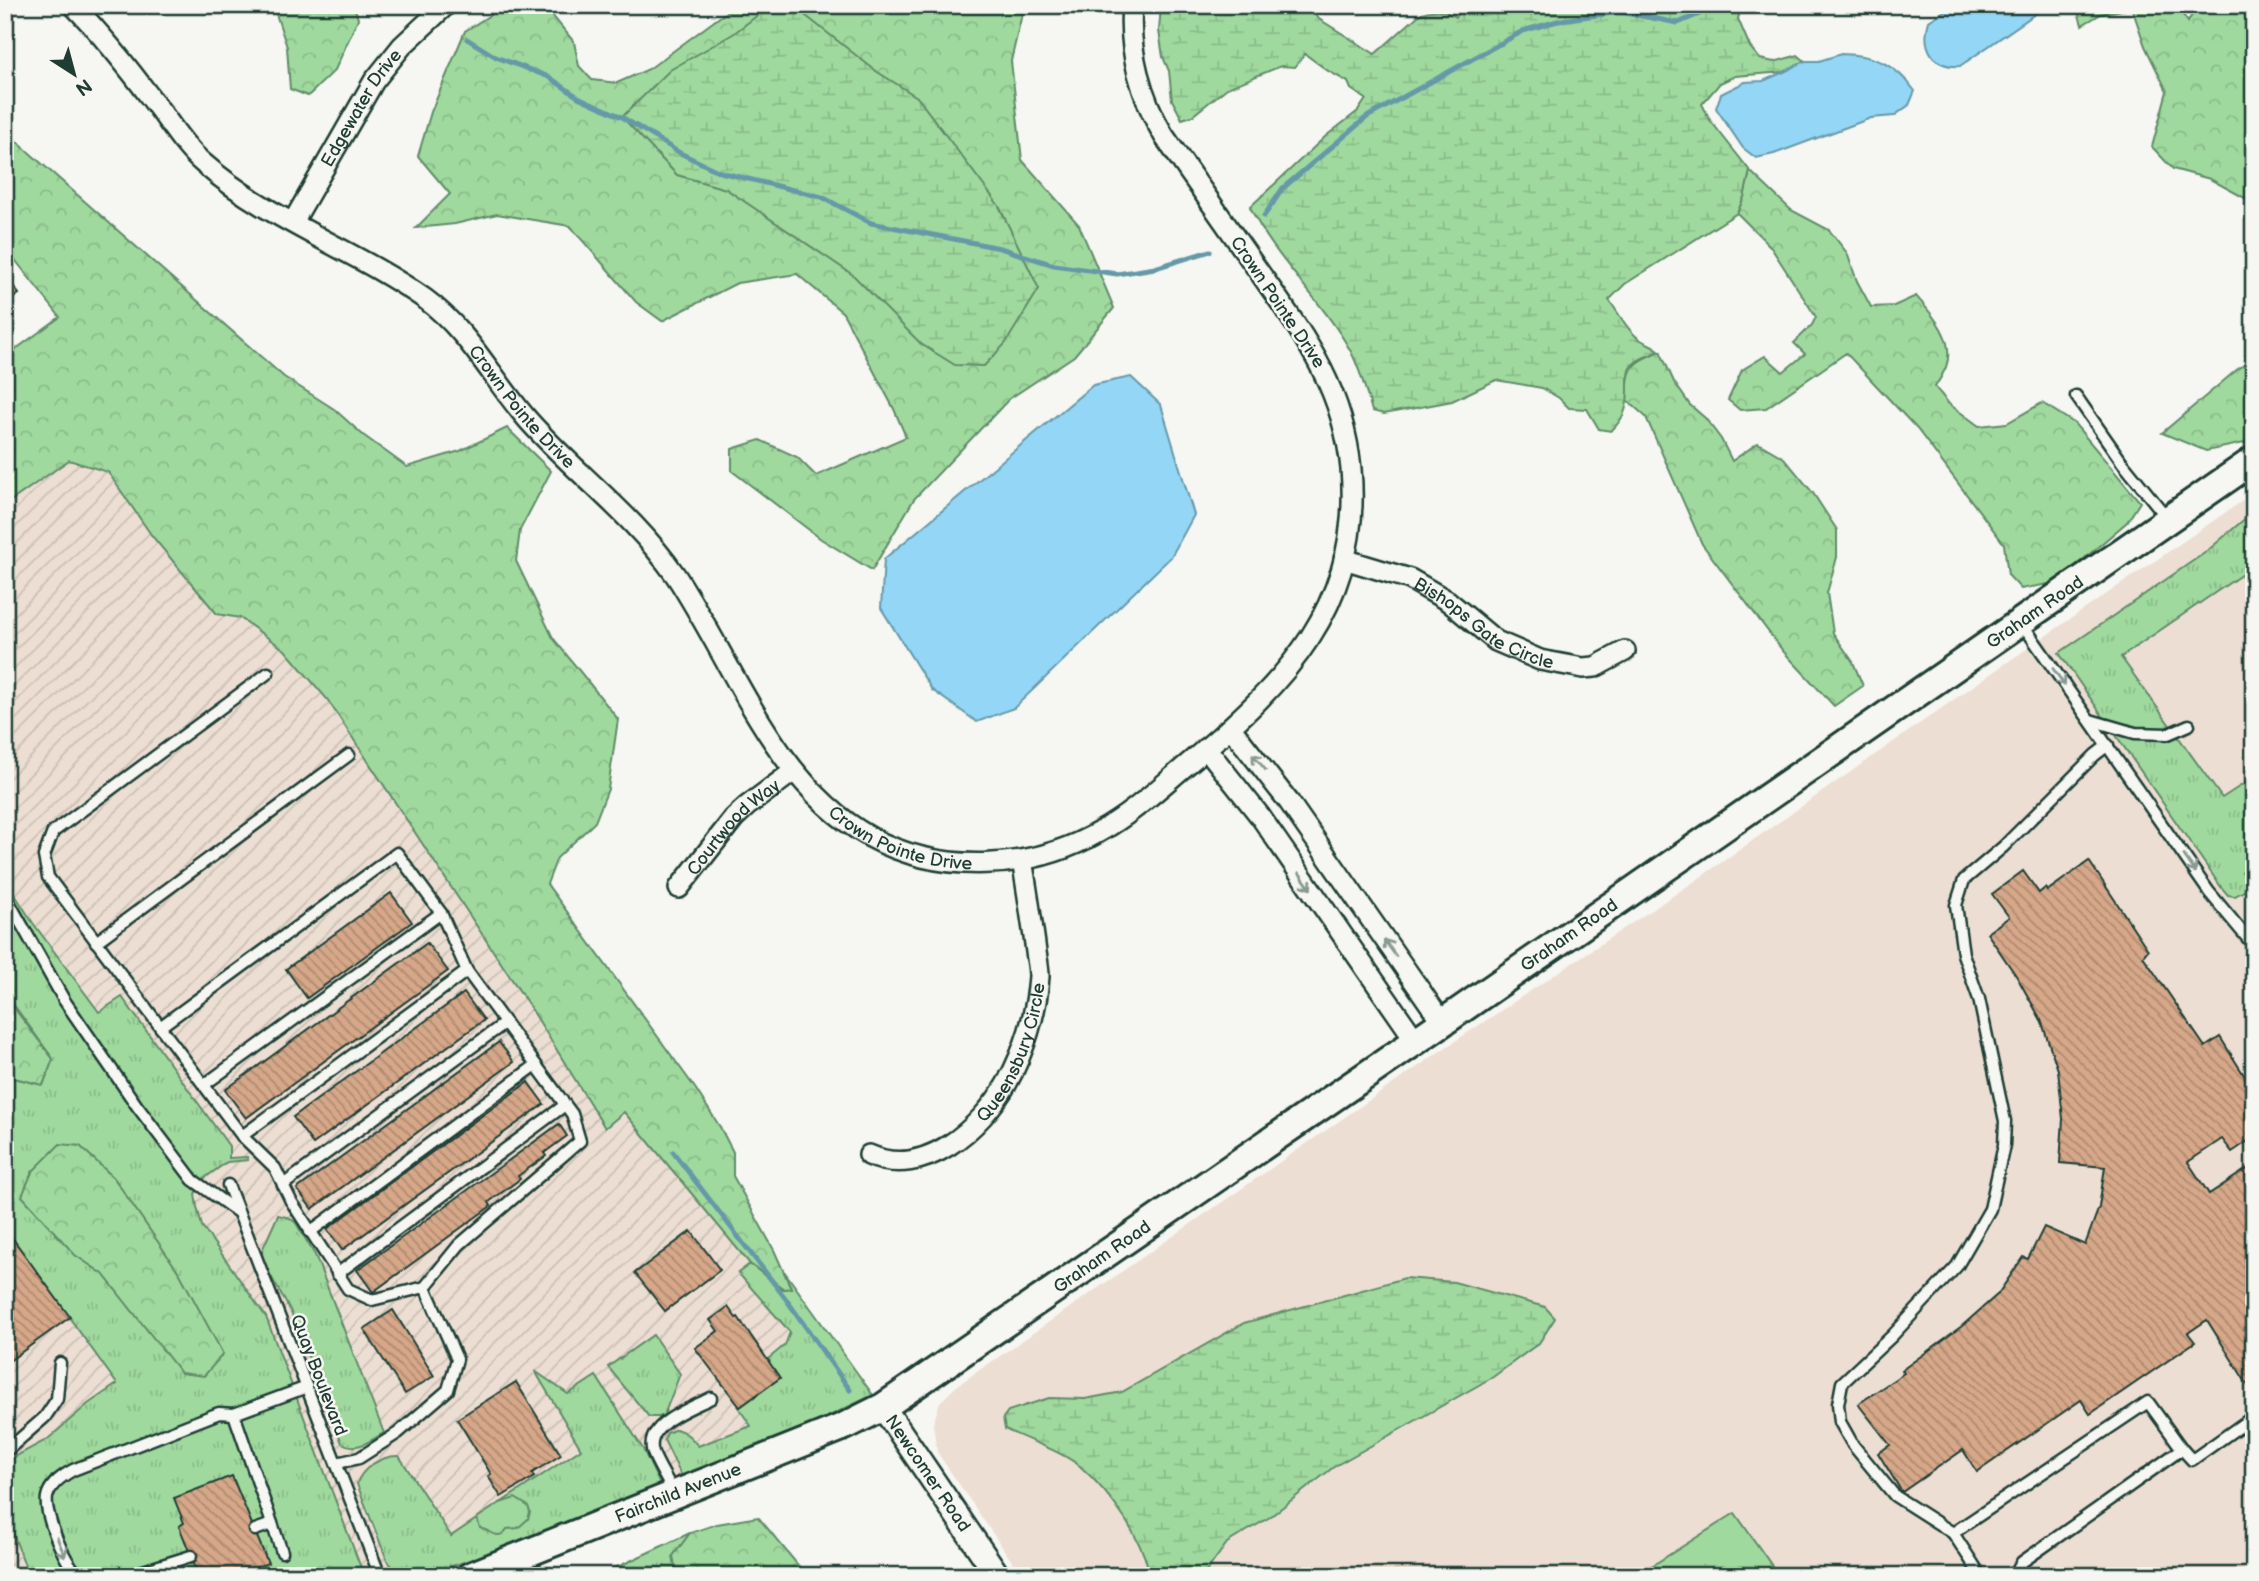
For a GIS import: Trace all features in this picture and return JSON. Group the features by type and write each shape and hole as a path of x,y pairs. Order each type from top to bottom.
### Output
{"main road":[{"name":"Graham Road","path":"883,1407 1443,1023 2254,460"},
{"name":"Fairchild Avenue","path":"470,1576 845,1426 883,1407"}],"street":[{"name":"Crown Pointe Drive","path":"73,5 109,43 197,158 234,188 410,289 449,319 523,415 629,518 651,543 678,580 794,771 825,805 849,824 890,846 945,861 979,863 1023,860 1074,845 1112,825 1231,728 1266,694 1305,648 1334,592 1344,559 1352,501 1351,467 1336,400 1324,369 1302,333 1152,116 1137,68 1132,32 1132,5"},
{"name":"Edgewater Drive","path":"292,222 374,81 402,46 446,5"},
{"name":"Bishops Gate Circle","path":"1344,559 1410,579 1448,601 1496,641 1540,660 1583,668 1595,667 1625,651"},
{"path":"1231,728 1310,831 1443,1023"},
{"path":"1206,748 1237,785 1284,850 1416,1041"},
{"name":"Courtwood Way","path":"679,888 734,818 794,771"},
{"path":"1284,850 1310,831"},
{"name":"Queensbury Circle","path":"869,1155 886,1161 906,1162 939,1152 982,1116 1006,1084 1028,1031 1039,975 1023,860"},
{"path":"1348,942 1373,925"},
{"name":"Newcomer Road","path":"883,1407 998,1576"}],"lane":[{"path":"2076,396 2122,462 2168,520"},
{"path":"2020,621 2209,892 2254,946"},
{"path":"160,1027 397,853 441,913 467,971 572,1114 580,1141 459,1245 425,1287 372,1300 348,1289 310,1232 275,1168 242,1136 96,942 48,877 44,856 53,832 268,673"},
{"path":"2090,720 2135,733 2168,734 2189,725"},
{"path":"1981,1576 1953,1533 1895,1496 1853,1445 1840,1422 1838,1404 1842,1383 1892,1336 1957,1266 1990,1209 2004,1145 2005,1121 1979,999 1963,954 1956,905 1964,880 2003,847 2095,755 2108,746"},
{"path":"96,942 349,755"},
{"path":"5,895 64,1000 137,1106 193,1180 239,1213"},
{"path":"204,1085 441,913"},
{"path":"242,1136 467,971"},
{"path":"283,1185 505,1023"},
{"path":"310,1232 536,1065"},
{"path":"337,1274 565,1105"},
{"name":"Quay Boulevard","path":"228,1185 380,1576"},
{"path":"337,1463 359,1458 398,1433 448,1391 457,1359 425,1287"},
{"path":"5,1452 45,1417 57,1399 60,1363"},
{"path":"81,1576 75,1573 67,1561 49,1514 47,1498 60,1477 219,1413 234,1414 307,1387"},
{"path":"675,1494 653,1452 650,1438 656,1428 711,1398"},
{"path":"1953,1533 2148,1402 2192,1460 2254,1416"},
{"path":"234,1414 282,1552"},
{"path":"2013,1576 2022,1562 2182,1450"},
{"path":"256,1530 272,1524"},
{"path":"127,1576 191,1556"}],"shaded area":[{"path":"109,335 877,1400 451,1576 5,1576 5,409"},
{"path":"2254,493 2254,1576 1022,1576 937,1452 933,1424 940,1402 958,1385 1442,1050 1695,881"}],"green space":[{"path":"273,5 354,5 358,19 335,70 308,96 290,89 287,47"},
{"path":"506,5 541,5 547,9 574,42 579,66 592,80 617,83 649,69 736,5 1024,5 1011,61 1022,160 1079,225 1114,308 1074,356 1009,399 914,499 872,570 821,539 732,471 732,449 760,440 797,457 816,476 906,437 843,313 797,274 737,283 662,321 636,302 570,226 497,214 455,224 416,228 450,194 418,156 431,112 465,31"},
{"path":"771,5 792,5 876,71 917,97 999,206 1039,289 1005,344 984,366 955,365 921,344 853,275 726,189 677,175 622,117 670,70 733,34"},
{"path":"1161,5 1305,5 1319,19 1375,54 1420,14 1438,11 1456,17 1467,5 1746,5 1740,11 1738,19 1750,47 1760,59 1774,62 1798,55 1805,61 1784,72 1735,76 1720,83 1702,104 1710,120 1750,171 1744,197 1737,213 1625,284 1609,300 1632,332 1660,351 1639,360 1630,368 1625,410 1611,431 1599,429 1587,409 1569,408 1542,388 1496,380 1452,401 1384,414 1372,411 1350,350 1326,313 1272,244 1250,207 1326,136 1358,111 1366,99 1351,89 1348,82 1305,54 1295,67 1281,66 1227,88 1192,116 1182,119 1172,100 1169,71 1163,57 1159,31"},
{"path":"2076,5 2176,5 2188,22 2197,5 2254,5 2254,203 2210,179 2173,169 2152,147 2167,91 2145,46 2132,8 2101,14 2082,25"},
{"path":"6,132 284,377 334,409 363,435 407,467 460,451 507,428 551,471 520,530 516,561 553,638 618,719 608,789 595,822 557,858 547,884 695,1088 720,1127 733,1152 733,1176 774,1250 791,1288 784,1289 750,1264 624,1112 605,1128 534,1013 327,699 285,650 240,618 217,614 152,536 108,472 69,460 5,505 5,357 60,317 5,247"},
{"path":"1750,171 1791,210 1829,230 1847,253 1857,281 1871,307 1894,306 1916,296 1922,303 1941,328 1948,347 1946,367 1935,387 1949,404 1979,426 2007,423 2042,403 2074,423 2140,502 2127,522 2078,564 2064,581 2021,589 2008,575 2004,544 1917,429 1846,353 1766,408 1740,410 1728,400 1742,370 1765,356 1783,372 1805,354 1794,343 1812,325 1816,317 1770,246 1737,213"},
{"path":"1660,351 1674,382 1690,405 1705,418 1721,439 1732,461 1758,443 1784,458 1813,493 1837,530 1837,557 1827,593 1833,633 1853,662 1863,686 1834,706 1783,651 1702,544 1646,417 1627,400 1632,368 1641,360"},
{"path":"2254,361 2254,441 2206,451 2162,433 2240,367"},
{"path":"2254,511 2254,566 2121,657 2222,798 2254,777 2254,863 2242,872 2250,882 2249,888 2235,896 2228,895 2221,887 2059,653 2206,552"},
{"path":"5,879 33,923 99,1012 122,997 229,1146 229,1158 247,1157 248,1160 227,1162 202,1180 195,1194 202,1226 266,1317 364,1576 29,1576 5,1512 5,1462 48,1439 88,1404 117,1384 5,1228 5,1078 43,1085 53,1059 5,993"},
{"path":"5,996 53,1059 43,1085 5,1078"},
{"path":"60,1144 80,1146 114,1178 180,1274 223,1354 204,1376 181,1373 103,1274 75,1255 22,1196 32,1172"},
{"path":"278,1215 290,1218 296,1223 315,1255 384,1433 364,1444 353,1446 342,1443 290,1310 264,1264 263,1248"},
{"path":"750,1264 783,1289 791,1288 784,1271 873,1395 757,1451 685,1479 664,1440 667,1433 680,1430 698,1446 751,1426 738,1407 770,1361 768,1359 785,1345 790,1332 738,1273"},
{"path":"1405,1278 1454,1282 1545,1307 1555,1318 1539,1343 1493,1377 1335,1466 1270,1517 1227,1543 1203,1576 1150,1576 1133,1532 1093,1478 1065,1456 1005,1429 1003,1418 1008,1411 1049,1398 1085,1399 1122,1392 1244,1323"},
{"path":"653,1335 680,1374 664,1415 659,1417 649,1417 608,1367"},
{"path":"535,1371 568,1394 596,1376 643,1449 662,1489 520,1544 421,1576 406,1575 395,1570 387,1560 357,1484 363,1473 374,1464 399,1456 451,1536 581,1449"},
{"path":"515,1498 528,1506 530,1512 528,1519 518,1528 507,1529 498,1535 480,1528 477,1518 500,1503"},
{"path":"1735,1513 1779,1576 1636,1576"},
{"path":"758,1517 807,1576 677,1576 673,1556 690,1533 717,1524"},
{"path":"690,1533 673,1556 677,1576 598,1576"}],"water":[{"path":"1954,5 2048,5 1960,66 1950,66 1931,54 1927,30 1929,21"},
{"path":"1841,54 1874,59 1900,74 1915,91 1909,105 1894,116 1871,118 1774,154 1756,158 1743,148 1716,108 1721,94 1745,82 1763,81 1805,61 1819,61"},
{"path":"1131,377 1161,405 1194,515 1171,557 1014,708 977,722 932,690 881,608 884,559 1093,385"}],"building":[{"path":"5,275 19,294 5,304"},
{"path":"2089,861 2148,950 2143,956 2205,1047 2220,1037 2254,1091 2254,1137 2232,1152 2222,1139 2188,1162 2209,1194 2253,1165 2254,1167 2254,1391 2252,1392 2207,1320 2188,1333 2195,1342 2090,1414 2081,1400 1977,1472 1963,1450 1902,1492 1878,1453 1890,1445 1858,1404 1904,1373 1902,1370 1962,1326 1998,1294 2023,1257 2028,1259 2044,1227 2085,1245 2099,1207 2105,1167 2060,1163 2063,1119 2058,1070 2041,1020 2017,977 1987,933 2009,917 1992,894 2023,871 2039,893 2045,888 2047,891"},
{"path":"391,893 412,922 307,998 286,969"},
{"path":"427,943 448,971 246,1118 225,1090"},
{"path":"464,993 484,1020 313,1144 293,1117"},
{"path":"499,1042 514,1062 312,1209 297,1189"},
{"path":"528,1082 544,1104 342,1250 327,1229"},
{"path":"559,1124 567,1136 544,1153 546,1156 518,1176 520,1179 489,1202 491,1206 373,1292 357,1270"},
{"path":"5,1228 70,1317 5,1364"},
{"path":"691,1231 720,1270 665,1311 635,1273"},
{"path":"728,1307 736,1318 738,1317 780,1378 740,1407 695,1348 718,1331 710,1320"},
{"path":"393,1310 434,1376 405,1394 364,1329"},
{"path":"516,1382 561,1455 532,1473 534,1477 501,1497 488,1476 491,1474 457,1419"},
{"path":"232,1476 268,1563 235,1576 199,1576 179,1526 184,1523 174,1498"}],"waterway":[{"path":"1264,216 1283,188 1367,117 1523,31 1561,20 1620,12 1678,23 1721,5"},
{"path":"467,39 496,57 549,77 578,97 622,117 680,153 720,172 822,197 871,223 1000,248 1054,265 1117,274 1155,268 1210,251"},
{"path":"673,1152 786,1299 850,1390"}]}
